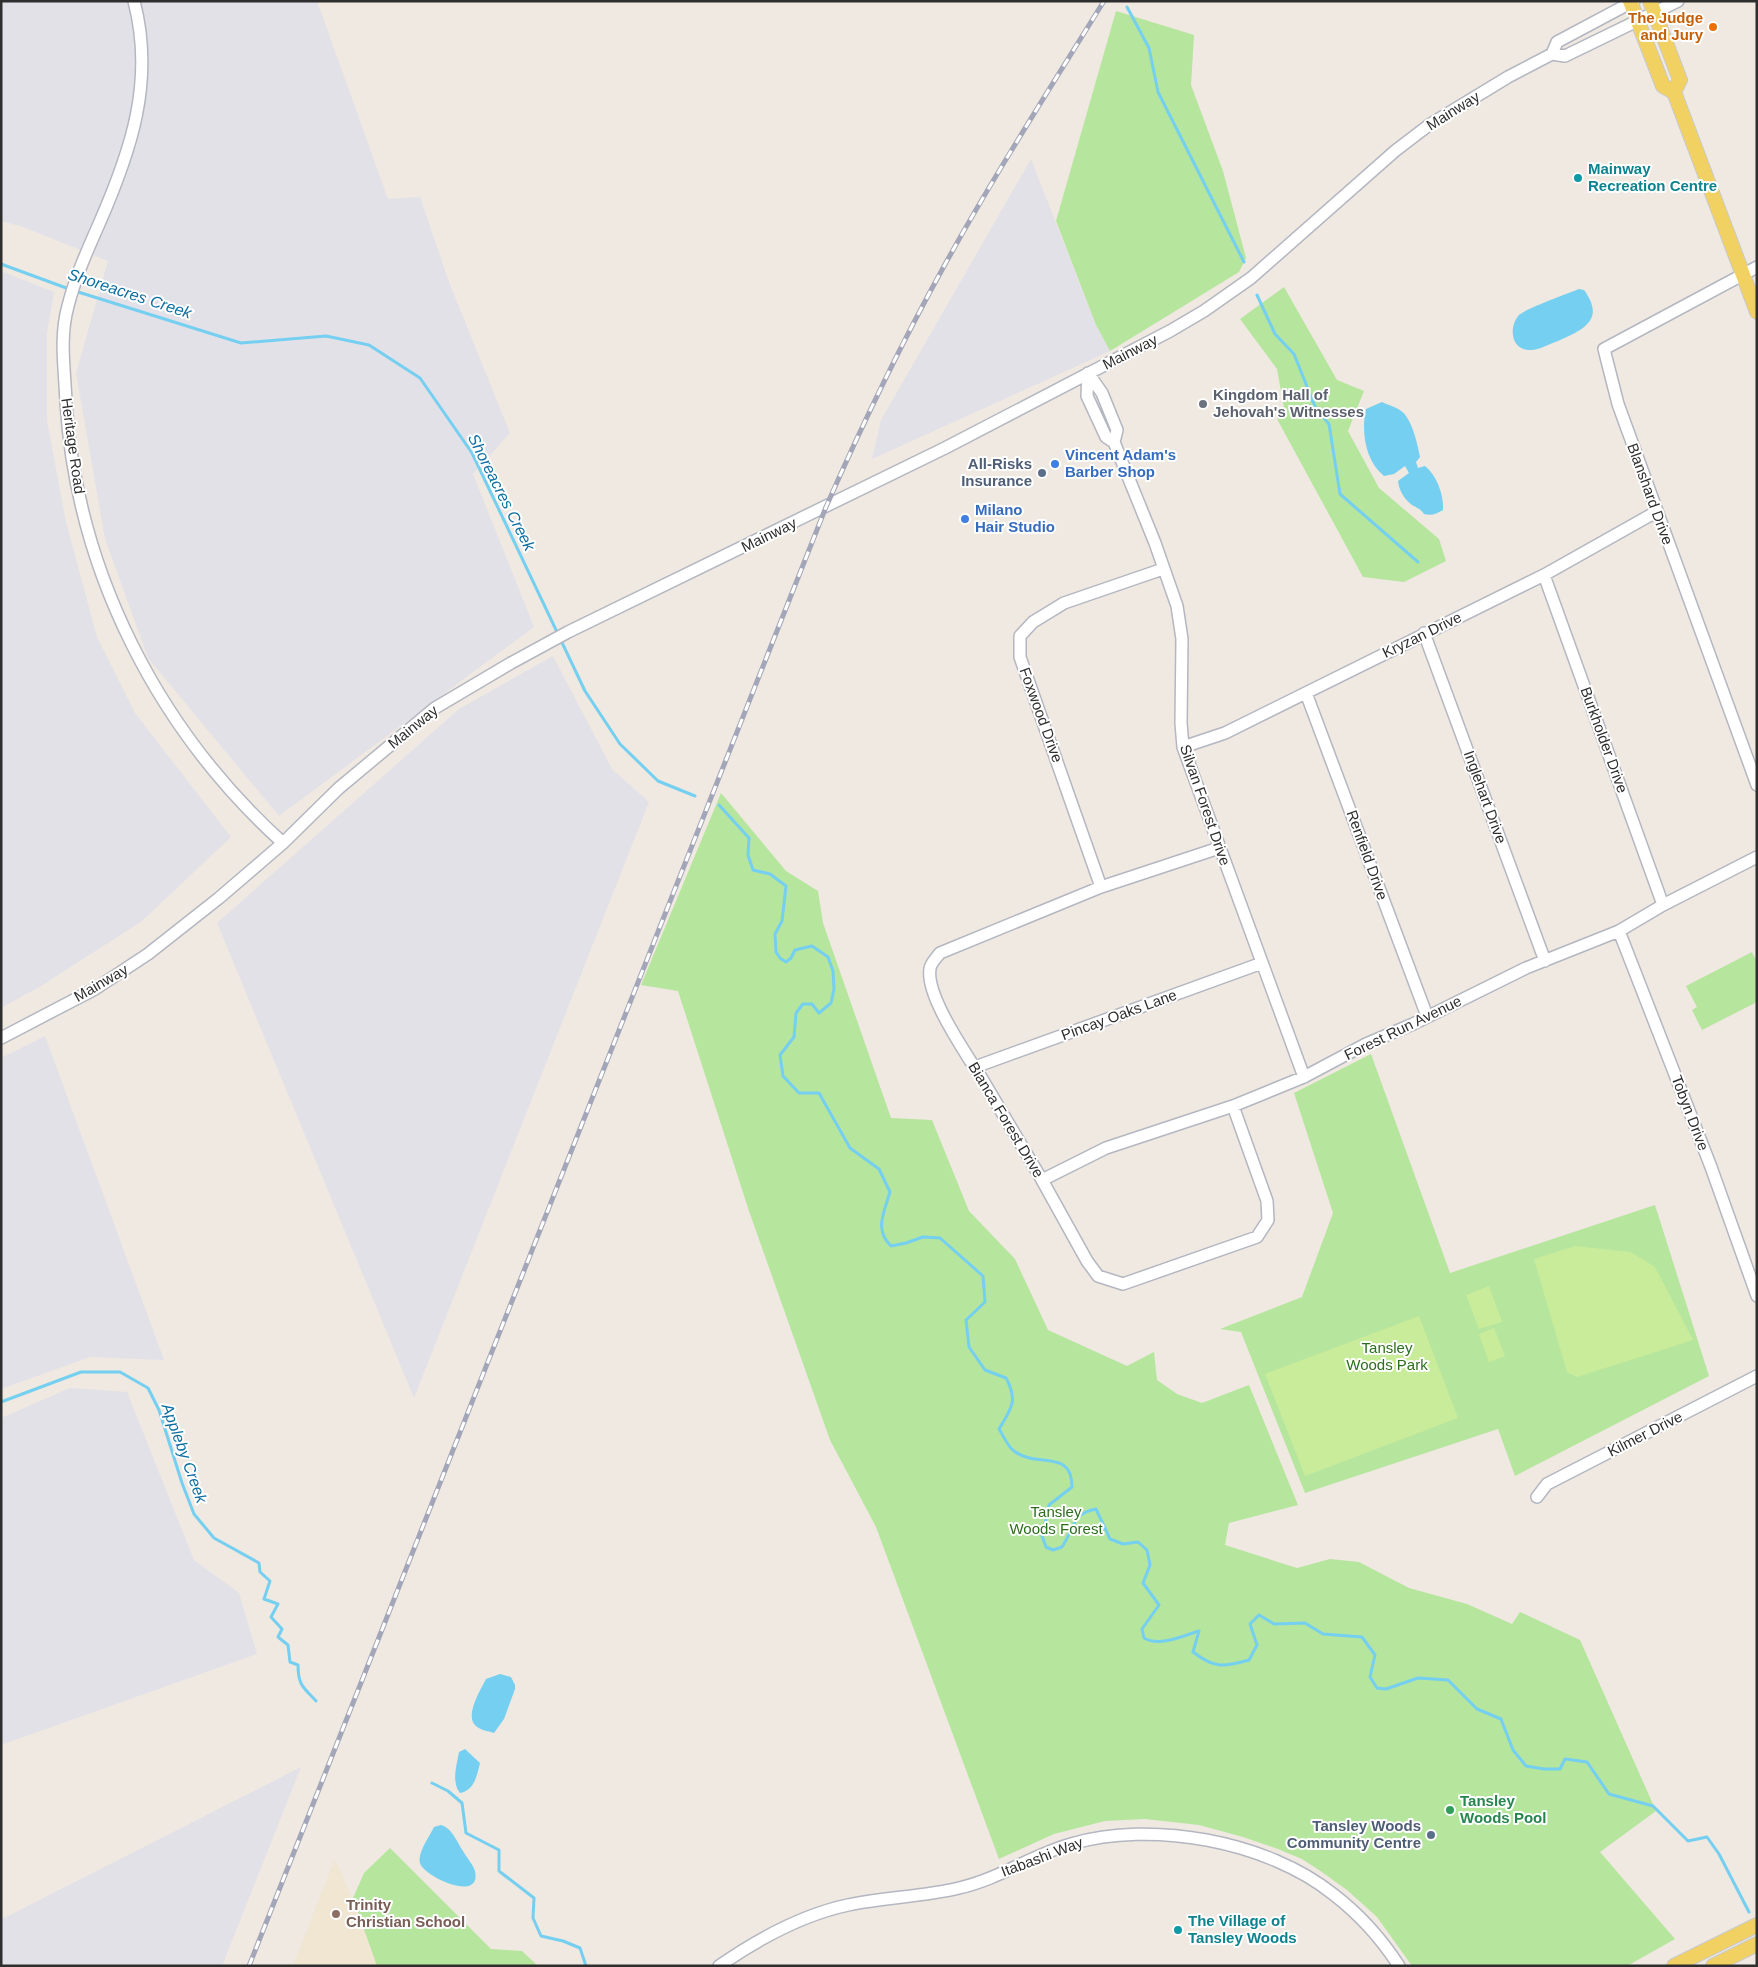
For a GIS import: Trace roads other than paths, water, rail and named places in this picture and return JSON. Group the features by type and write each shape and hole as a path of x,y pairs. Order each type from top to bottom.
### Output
{"main road":[{"path":"1631,2 1662,86 1674,92 1757,312"},
{"path":"1652,7 1680,80 1674,92"},
{"path":"1674,1966 1757,1924"},
{"path":"1713,1966 1751,1947"}],"street":[{"name":"Heritage Road","path":"134,1 141,42 143,82 138,111 118,176 85,255 68,306 62,333 70,444 88,531 119,617 144,669 169,712 197,750 234,796 283,843"},
{"name":"Mainway","path":"1,1038 94,989 148,954 219,898 283,843 339,788 435,708 568,632 945,448 1170,331 1204,311 1252,278 1395,151 1429,125 1493,86 1552,54 1565,56 1638,21 1652,7 1678,1"},
{"name":"Mainway","path":"1552,54 1557,42 1631,2"},
{"path":"1743,273 1757,267"},
{"name":"Blanshard Drive","path":"1743,273 1604,349 1618,404 1757,785"},
{"name":"Silvan Forest Drive","path":"1088,374 1087,396 1106,437 1114,442 1178,606 1181,632 1181,723 1183,747 1304,1077"},
{"name":"Kryzan Drive","path":"1183,747 1225,733 1424,633 1544,576 1656,512"},
{"name":"Foxwood Drive","path":"1102,888 1020,657 1020,636 1033,622 1064,604 1163,569"},
{"name":"Burkholder Drive","path":"1544,576 1663,904"},
{"name":"Inglehart Drive","path":"1424,633 1545,961"},
{"name":"Renfield Drive","path":"1306,693 1427,1016"},
{"name":"Bianca Forest Drive","path":"1220,848 1102,888 940,953 930,968 930,983 942,1012 970,1062 975,1067 1098,1276 1123,1284 1257,1237 1268,1220 1267,1201 1233,1106"},
{"name":"Forest Run Avenue","path":"1042,1180 1106,1148 1233,1106 1304,1077 1366,1044 1526,968 1619,931 1663,904 1757,857"},
{"name":"Tobyn Drive","path":"1619,931 1711,1167 1757,1296"},
{"name":"Pincay Oaks Lane","path":"975,1067 1262,963"},
{"name":"Kilmer Drive","path":"1537,1497 1547,1484 1757,1376"},
{"name":"Itabashi Way","path":"719,1966 752,1943 774,1932 832,1909 861,1902 945,1892 962,1888 986,1880 1045,1853 1096,1837 1158,1833 1187,1836 1242,1849 1269,1858 1312,1880 1332,1893 1365,1922 1382,1941 1399,1966"}],"water":[{"path":"1579,289 1584,290 1593,309 1589,323 1576,333 1544,347 1529,350 1518,346 1513,336 1513,331 1519,315 1538,305"},
{"path":"1382,402 1404,413 1409,420 1420,457 1416,462 1418,468 1425,466 1439,486 1443,510 1436,514 1424,514 1404,497 1398,481 1409,473 1405,466 1394,474 1384,476 1372,462 1364,436 1366,409"},
{"path":"500,1674 511,1677 515,1689 504,1719 494,1733 477,1727 472,1721 472,1715 475,1702 486,1679"},
{"path":"465,1749 480,1763 472,1785 469,1789 460,1793 457,1789 455,1773 459,1752"},
{"path":"441,1825 451,1832 474,1868 475,1881 470,1885 461,1886 441,1880 431,1874 420,1863 420,1854 434,1827"}],"waterway":[{"path":"1127,7 1149,48 1158,92 1244,262"},
{"name":"Shoreacres Creek","path":"1,264 69,289"},
{"name":"Shoreacres Creek","path":"75,291 241,343 326,336 369,345 420,378 472,453 585,691 620,744 658,781 695,796"},
{"path":"1257,295 1275,334 1294,354 1316,409 1329,424 1340,494 1418,562"},
{"name":"Shoreacres Creek","path":"719,805 749,838 748,855 753,870 770,874 786,886 782,921 775,934 776,952 780,958 786,962 791,958 795,950 812,946 828,957 833,971 834,989 831,1003 819,1013 812,1004 803,1004 796,1013 794,1037 780,1055 783,1076 799,1093 819,1093 850,1148 879,1169 890,1192 883,1214 882,1227 883,1234 891,1246 923,1237 940,1238 983,1276 985,1302 966,1320 969,1347 985,1370 1006,1378 1012,1392 1012,1404 999,1429 1014,1451 1033,1459 1060,1463 1066,1467 1070,1475 1072,1487 1049,1505 1042,1536 1046,1547 1053,1550 1062,1547 1078,1518 1082,1514 1096,1509 1110,1539 1123,1544 1138,1542 1147,1550 1150,1565 1143,1583 1159,1605 1142,1629 1144,1638 1164,1641 1199,1631 1193,1652 1214,1664 1226,1665 1249,1660 1257,1645 1250,1624 1259,1615 1274,1624 1305,1623 1323,1634 1362,1637 1375,1655 1370,1677 1377,1688 1386,1689 1418,1678 1448,1680 1477,1709 1501,1719 1513,1750 1526,1766 1560,1769 1565,1759 1587,1762 1609,1794 1653,1806 1688,1841 1707,1837 1719,1854 1749,1912"},
{"name":"Appleby Creek","path":"1,1402 81,1372 120,1372 148,1388 159,1410 194,1514 214,1538 259,1563 260,1572 270,1581 264,1599 278,1604 271,1617 282,1629 278,1637 288,1645 290,1662 298,1665 300,1681 316,1701"},
{"name":"Appleby Creek","path":"432,1783 448,1791 462,1803 466,1833 499,1850 499,1871 534,1898 533,1918 541,1936 563,1941 580,1948 586,1966"}],"railway":[{"path":"249,1966 826,507 882,386 943,268 1001,167 1104,1"}],"place":[{"name":"The Judge and Jury","path":"1713,27"},
{"name":"Mainway Recreation Centre","path":"1578,178"},
{"name":"Kingdom Hall of Jehovah's Witnesses","path":"1203,404"},
{"name":"Vincent Adam's Barber Shop","path":"1055,464"},
{"name":"All-Risks Insurance","path":"1042,473"},
{"name":"Milano Hair Studio","path":"965,519"},
{"name":"Tansley Woods Pool","path":"1450,1810"},
{"name":"Tansley Woods Community Centre","path":"1431,1835"},
{"name":"Trinity Christian School","path":"336,1914"},
{"name":"The Village of Tansley Woods","path":"1178,1930"}],"park label":[{"name":"Tansley Woods Park","path":"1387,1356"},
{"name":"Tansley Woods Forest","path":"1056,1520"}]}
